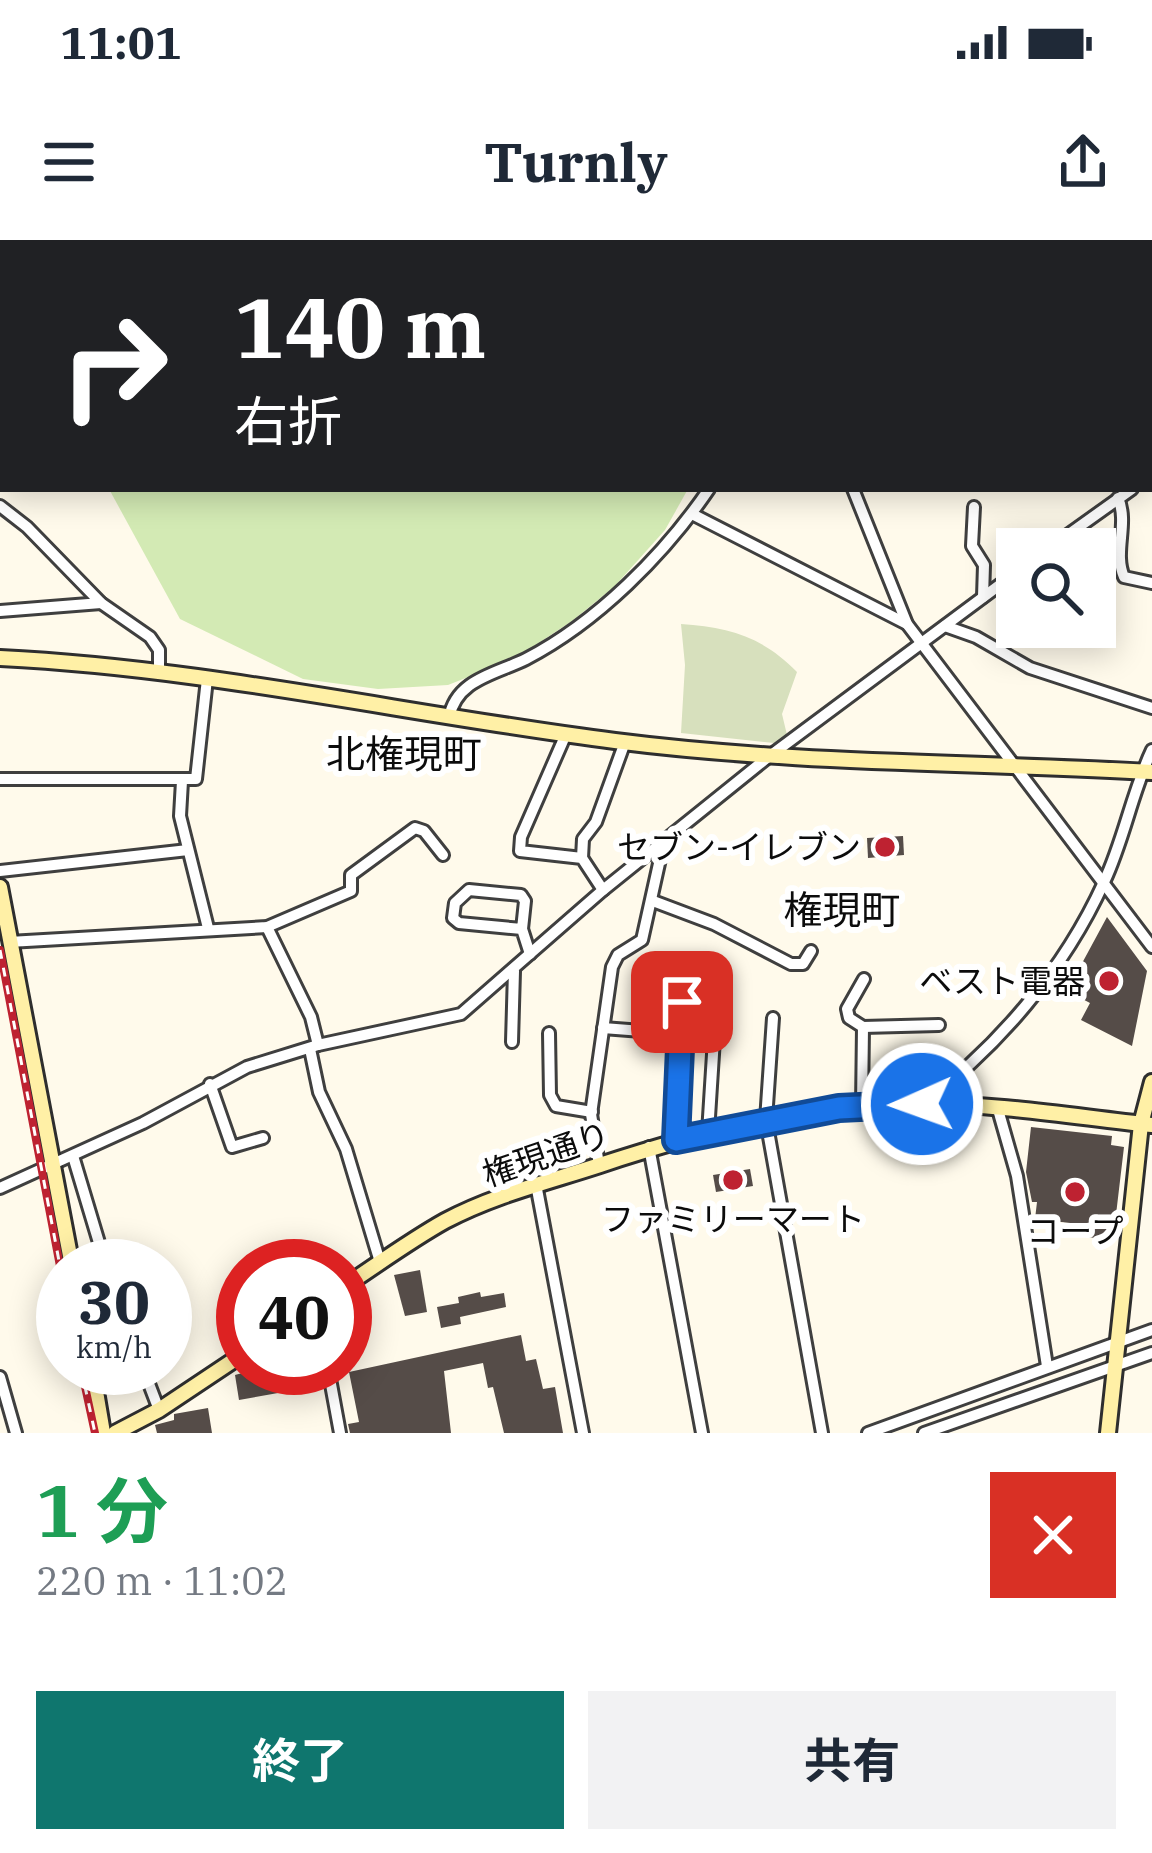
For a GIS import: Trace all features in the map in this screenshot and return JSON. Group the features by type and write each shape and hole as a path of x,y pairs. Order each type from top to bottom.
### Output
{"street":[{"path":"449,718 464,688 528,658 597,611 692,514 707,492"},
{"path":"854,492 907,624"},
{"path":"1077,528 1127,492"},
{"path":"1118,498 1124,513 1119,567 1124,577 1152,583"},
{"path":"0,506 101,603 150,637 159,650 159,674"},
{"path":"974,507 972,546 984,566 983,598"},
{"path":"692,514 907,624 1152,947"},
{"path":"0,1188 143,1123 247,1067 461,1014 603,890 767,758 996,588"},
{"path":"0,611 101,603"},
{"path":"945,626 976,637 1030,668 1152,707"},
{"path":"0,658 207,679 449,718 767,758 1147,771"},
{"path":"0,779 196,779 207,679"},
{"path":"566,734 521,837 520,851 582,858"},
{"path":"603,890 582,858 583,839 596,822 625,742"},
{"path":"922,1104 982,1053 1040,991 1104,882 1152,750"},
{"path":"182,781 180,816 208,928"},
{"path":"9,942 267,927 350,891 351,875 415,828 424,831 443,855"},
{"path":"599,1165 592,1112 612,967 619,955 642,940 664,841"},
{"path":"0,871 188,850"},
{"path":"0,886 66,1239"},
{"path":"522,929 459,923 453,918 455,902 469,890 521,895 525,901 522,929 530,954"},
{"path":"653,901 715,924 796,966 811,952"},
{"path":"267,927 310,1017 319,1092 346,1149 380,1262"},
{"path":"512,1042 514,971"},
{"path":"863,979 847,1009 849,1018 863,1027 939,1025"},
{"path":"676,1140 682,1002"},
{"path":"708,1132 716,1006"},
{"path":"773,1018 766,1120 822,1433"},
{"path":"862,1107 863,1027"},
{"path":"603,1028 681,1034"},
{"path":"549,1033 550,1095 556,1106 592,1112"},
{"path":"1108,1433 1152,1082"},
{"path":"210,1084 232,1147 263,1138"},
{"name":"権現通り","path":"372,1267 446,1221 536,1184 649,1147 766,1120 922,1104 997,1106 1147,1124"},
{"path":"997,1106 1018,1176 1047,1366"},
{"path":"649,1147 702,1433"},
{"path":"73,1156 98,1239"},
{"path":"536,1184 583,1433"},
{"path":"868,1433 1152,1330"},
{"path":"924,1433 1152,1353"},
{"path":"115,1433 216,1372"},
{"path":"0,1377 16,1433"},
{"path":"97,1395 103,1433"},
{"path":"153,1395 159,1410"},
{"path":"333,1395 340,1433"}],"green space":[{"path":"111,492 686,492 665,530 614,587 516,658 448,685 378,689 303,679 180,619"},
{"path":"681,624 744,636 797,672 782,714 787,735 774,743 681,733 685,665"}],"building":[{"name":"セブン-イレブン","path":"903,836 904,855 868,858 867,838"},
{"name":"ベスト電器","path":"1107,917 1147,971 1132,1046 1081,1020 1090,1003 1067,991"},
{"name":"コープ","path":"1031,1127 1112,1136 1111,1145 1124,1147 1113,1240 1078,1236 1079,1224 1035,1219 1037,1202 1032,1202 1026,1172"},
{"name":"ファミリーマート","path":"750,1169 753,1186 716,1192 713,1175"},
{"path":"420,1270 427,1312 405,1316 394,1275"},
{"path":"480,1292 481,1297 504,1293 506,1307 460,1317 461,1324 441,1328 437,1307"},
{"path":"521,1335 526,1361 536,1359 543,1389 555,1387 563,1433 504,1433 483,1363 444,1371 451,1433 350,1433 348,1424 359,1422 354,1395 372,1395 372,1367"},
{"path":"208,1408 212,1433 157,1433 155,1425 174,1420 174,1414"}],"railway":[{"path":"0,950 55,1239"},
{"path":"87,1395 95,1433"}],"place":[{"name":"セブン-イレブン","path":"885,847"},
{"name":"ベスト電器","path":"1109,981"},
{"name":"ファミリーマート","path":"733,1180"},
{"name":"コープ","path":"1075,1192"}],"district":[{"name":"北権現町","path":"404,754"},
{"name":"権現町","path":"842,910"}],"route":[{"path":"682,1002 676,1140 839,1108 922,1104"}]}
